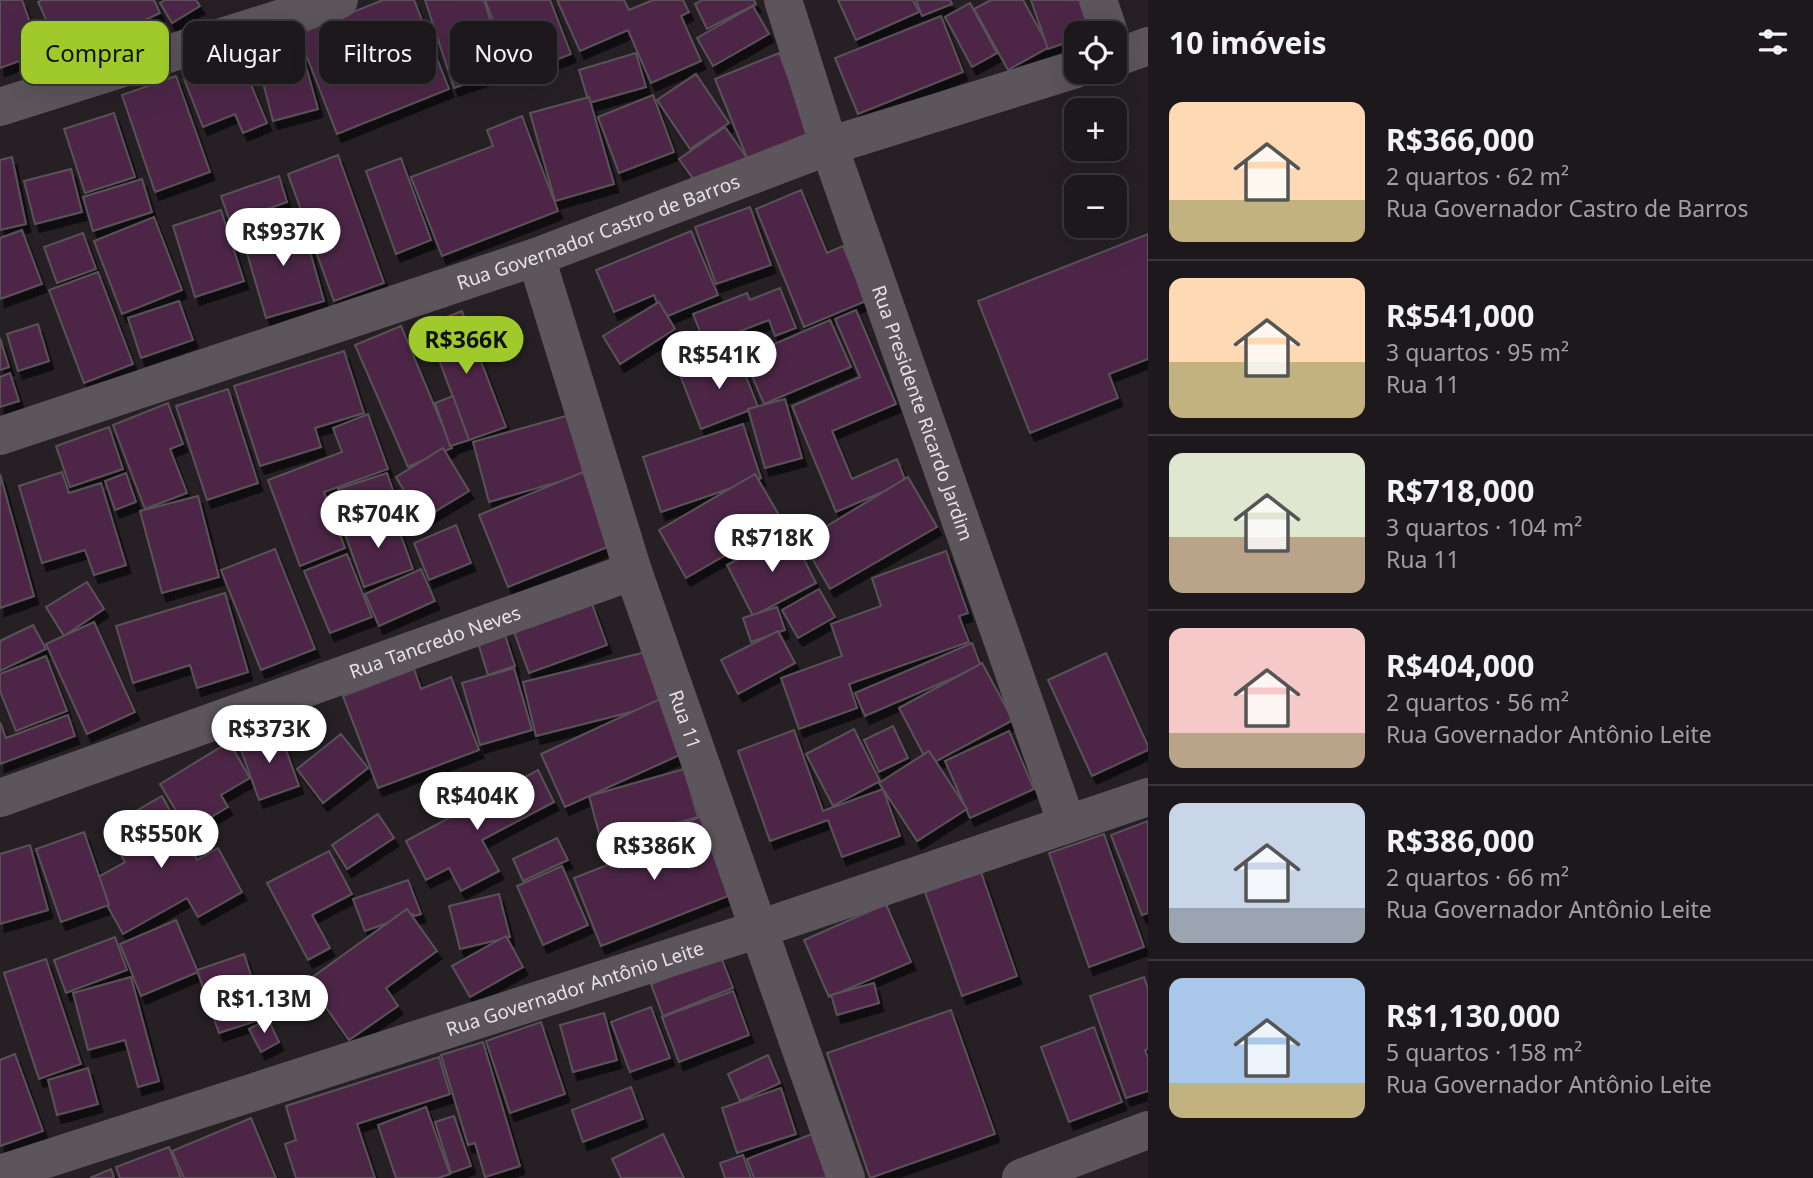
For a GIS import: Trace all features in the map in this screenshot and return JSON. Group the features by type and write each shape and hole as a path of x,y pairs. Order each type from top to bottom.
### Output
{"street":[{"path":"0,107 339,0"},
{"name":"Rua Presidente Ricardo Jardim","path":"783,0 829,146 1067,824"},
{"path":"1098,0 1108,21"},
{"name":"Rua Governador Castro de Barros","path":"0,436 536,257 829,146 1064,73"},
{"name":"Rua 11","path":"536,257 633,571 846,1178"},
{"name":"Rua Tancredo Neves","path":"0,799 633,571"},
{"name":"Rua Governador Antônio Leite","path":"0,1174 759,929 1148,797"},
{"path":"1021,1178 1148,1130"}],"building":[{"path":"0,0 22,0 30,21 21,21 21,60 0,68"},
{"path":"154,0 160,13 143,21 47,21 38,2"},
{"path":"165,0 196,0 200,6 172,23 160,3"},
{"path":"383,0 414,0 422,21 330,21"},
{"path":"425,0 484,0 491,21 450,21 450,76 436,33 436,21 432,21"},
{"path":"485,0 550,0 571,54 557,60 557,21 493,21"},
{"path":"557,0 624,0 629,10 653,0 683,0 689,12 681,16 701,61 651,83 628,30 580,51"},
{"path":"702,0 754,0 756,4 707,29 695,4"},
{"path":"838,0 913,0 919,12 856,40"},
{"path":"916,0 950,0 952,4 922,16"},
{"path":"991,0 1023,0 1049,47 1008,70 974,9"},
{"path":"1031,0 1083,0 1088,21 1064,21 1064,43 1048,49"},
{"path":"970,3 997,53 972,67 945,17"},
{"path":"753,6 769,34 713,66 697,38"},
{"path":"941,16 963,72 858,114 835,58"},
{"path":"319,26 319,84 436,84 436,56 449,89 337,134 305,52 305,31"},
{"path":"636,53 646,87 589,103 579,70"},
{"path":"779,53 810,133 747,158 715,79"},
{"path":"305,63 318,109 273,121 263,84 305,84"},
{"path":"696,74 729,123 690,149 657,100"},
{"path":"176,76 210,172 155,192 122,95 153,84 169,84 169,78"},
{"path":"186,84 251,84 267,123 243,133 235,114 203,127"},
{"path":"653,95 674,152 619,173 598,117"},
{"path":"589,97 614,184 555,201 530,113"},
{"path":"114,113 135,177 85,193 64,129"},
{"path":"522,116 558,211 442,256 411,177 493,146 487,130"},
{"path":"725,127 747,158 701,190 679,159"},
{"path":"338,155 384,283 334,301 288,174"},
{"path":"12,157 26,224 0,230 0,160"},
{"path":"401,158 431,240 396,254 366,171"},
{"path":"71,169 82,212 35,224 24,181"},
{"path":"279,176 287,202 230,222 221,196"},
{"path":"142,179 152,212 93,231 83,197"},
{"path":"801,190 827,253 843,246 866,301 804,327 756,209"},
{"path":"750,207 771,265 716,284 695,227"},
{"path":"221,210 244,281 195,297 173,226"},
{"path":"154,217 182,290 122,314 94,241"},
{"path":"301,219 324,301 266,318 242,236"},
{"path":"22,230 42,284 0,299 0,238"},
{"path":"691,231 718,295 663,318 654,295 614,312 596,270"},
{"path":"83,233 96,269 57,283 44,247"},
{"path":"1148,234 1148,359 1109,374 1118,398 1030,433 978,301"},
{"path":"98,272 133,364 84,383 49,290"},
{"path":"780,288 796,328 775,336 769,320 735,333 740,349 712,361 693,314 747,293 750,300"},
{"path":"179,301 193,340 141,358 128,318"},
{"path":"659,302 675,329 620,364 603,336"},
{"path":"856,310 896,404 832,431 852,479 897,459 906,482 836,512 792,406 860,377 835,319"},
{"path":"462,311 506,427 469,440 426,325"},
{"path":"830,320 851,367 764,404 744,357"},
{"path":"38,324 49,361 18,371 7,334"},
{"path":"401,326 452,448 408,467 355,345"},
{"path":"0,338 9,367 0,370"},
{"path":"344,351 364,413 315,428 321,447 260,466 234,386"},
{"path":"737,353 758,407 701,429 680,375"},
{"path":"10,373 19,401 0,407 0,377"},
{"path":"228,389 258,483 207,500 176,406"},
{"path":"453,396 469,440 450,446 435,403"},
{"path":"785,399 802,458 765,468 748,409"},
{"path":"168,403 183,444 170,449 187,493 145,509 113,425"},
{"path":"368,414 388,469 324,492 345,548 300,566 268,480 342,452 333,428"},
{"path":"573,414 589,473 489,502 473,442"},
{"path":"743,424 761,478 661,512 643,457"},
{"path":"109,427 123,469 70,487 56,446"},
{"path":"443,448 469,491 421,520 396,477"},
{"path":"62,472 69,493 101,483 126,565 94,575 85,550 42,563 19,486"},
{"path":"583,472 615,544 508,587 479,515"},
{"path":"126,473 136,502 115,510 105,481"},
{"path":"387,473 397,502 348,519 338,489"},
{"path":"0,474 34,596 0,608"},
{"path":"755,474 783,522 686,578 659,530"},
{"path":"908,477 937,527 830,589 802,541"},
{"path":"198,496 219,577 162,593 140,511"},
{"path":"393,514 413,569 364,587 344,531"},
{"path":"456,525 471,563 429,580 414,543"},
{"path":"790,532 816,583 753,616 727,565"},
{"path":"275,549 315,649 261,670 221,570"},
{"path":"946,551 968,613 959,616 969,642 849,684 857,708 799,729 781,678 842,656 831,624 881,606 872,578"},
{"path":"347,554 372,617 330,633 304,571"},
{"path":"421,569 435,601 379,626 365,594"},
{"path":"87,582 104,609 64,636 46,607"},
{"path":"819,589 835,617 798,638 782,610"},
{"path":"225,593 248,672 197,688 190,665 133,683 116,626"},
{"path":"592,604 607,645 529,673 514,632"},
{"path":"777,607 785,630 751,642 743,618"},
{"path":"94,622 135,712 87,734 46,644"},
{"path":"33,625 46,649 0,671 0,641"},
{"path":"778,631 795,663 738,694 721,660"},
{"path":"505,635 515,666 488,675 478,643"},
{"path":"972,643 981,666 865,716 855,693"},
{"path":"650,651 663,704 536,736 523,682"},
{"path":"1106,653 1148,750 1092,776 1048,680"},
{"path":"46,656 67,711 16,731 0,691 0,674"},
{"path":"982,663 1013,720 929,765 899,708"},
{"path":"514,668 532,730 480,745 462,683"},
{"path":"414,669 421,689 451,677 479,750 378,788 343,696"},
{"path":"660,699 684,753 565,807 541,754"},
{"path":"68,715 75,736 0,764 0,722 6,738"},
{"path":"893,726 908,758 879,772 864,740"},
{"path":"854,729 880,781 833,806 806,754"},
{"path":"279,730 299,786 259,800 239,744"},
{"path":"794,730 823,811 883,789 900,836 842,857 828,820 770,841 738,751"},
{"path":"1009,731 1034,789 970,818 945,761"},
{"path":"341,734 368,768 323,803 297,769"},
{"path":"229,742 250,778 221,795 228,807 188,831 160,784"},
{"path":"929,751 967,809 917,841 879,783"},
{"path":"684,769 698,817 602,844 589,796"},
{"path":"538,770 554,802 482,840 499,871 461,891 449,868 426,880 406,841"},
{"path":"162,796 197,860 218,848 242,892 198,917 187,898 123,934 93,880 125,862 106,828"},
{"path":"378,814 394,838 347,869 332,845"},
{"path":"702,816 733,894 601,946 574,878 615,862 611,852"},
{"path":"1148,821 1148,913 1142,915 1111,835"},
{"path":"84,832 109,905 61,922 36,849"},
{"path":"1104,834 1144,947 1089,967 1049,853"},
{"path":"557,838 568,860 523,881 513,859"},
{"path":"30,845 48,910 0,924 0,854"},
{"path":"329,851 352,894 312,915 330,948 308,960 267,883"},
{"path":"562,866 588,925 543,945 517,886"},
{"path":"981,872 1017,976 962,996 925,892"},
{"path":"408,880 421,914 413,914 365,931 353,899"},
{"path":"499,894 510,937 460,949 449,906"},
{"path":"886,904 911,962 829,997 804,940"},
{"path":"407,909 437,951 386,988 398,1006 349,1040 307,981"},
{"path":"176,920 198,972 141,996 120,944"},
{"path":"506,936 523,967 470,997 452,966"},
{"path":"115,937 127,970 66,993 54,960"},
{"path":"244,954 265,1018 219,1033 197,970"},
{"path":"721,957 733,988 663,1016 651,984"},
{"path":"46,959 81,1064 39,1079 4,973"},
{"path":"131,977 159,1081 138,1087 125,1040 88,1050 73,993"},
{"path":"1144,977 1148,989 1148,1049 1145,1050 1148,1058 1148,1091 1126,1098 1090,996"},
{"path":"874,983 879,1003 837,1015 831,995"},
{"path":"733,991 749,1035 679,1062 662,1017"},
{"path":"651,1007 670,1058 630,1072 611,1022"},
{"path":"951,1010 995,1134 870,1178 827,1053"},
{"path":"604,1013 617,1060 573,1072 560,1025"},
{"path":"268,1019 279,1042 261,1052 249,1029"},
{"path":"541,1022 565,1094 510,1113 486,1041"},
{"path":"1094,1027 1122,1102 1069,1122 1041,1047"},
{"path":"483,1042 520,1166 485,1177 475,1143 468,1145 441,1055"},
{"path":"15,1054 43,1131 0,1146 0,1060"},
{"path":"768,1055 780,1083 740,1101 728,1074"},
{"path":"439,1057 450,1094 357,1124 375,1178 296,1178 285,1144 296,1140 286,1106"},
{"path":"88,1068 98,1104 57,1115 48,1080"},
{"path":"631,1087 643,1119 583,1142 572,1110"},
{"path":"781,1088 796,1134 737,1153 722,1108"},
{"path":"426,1107 450,1174 438,1178 396,1178 378,1125"},
{"path":"454,1116 471,1166 451,1173 435,1122"},
{"path":"251,1118 276,1178 184,1178 172,1151"},
{"path":"663,1134 684,1178 621,1178 612,1159"},
{"path":"812,1134 829,1178 754,1178 747,1159"},
{"path":"169,1147 181,1178 120,1178 116,1167"},
{"path":"743,1155 751,1178 725,1178 720,1163"},
{"path":"111,1169 114,1178 90,1178"}]}
